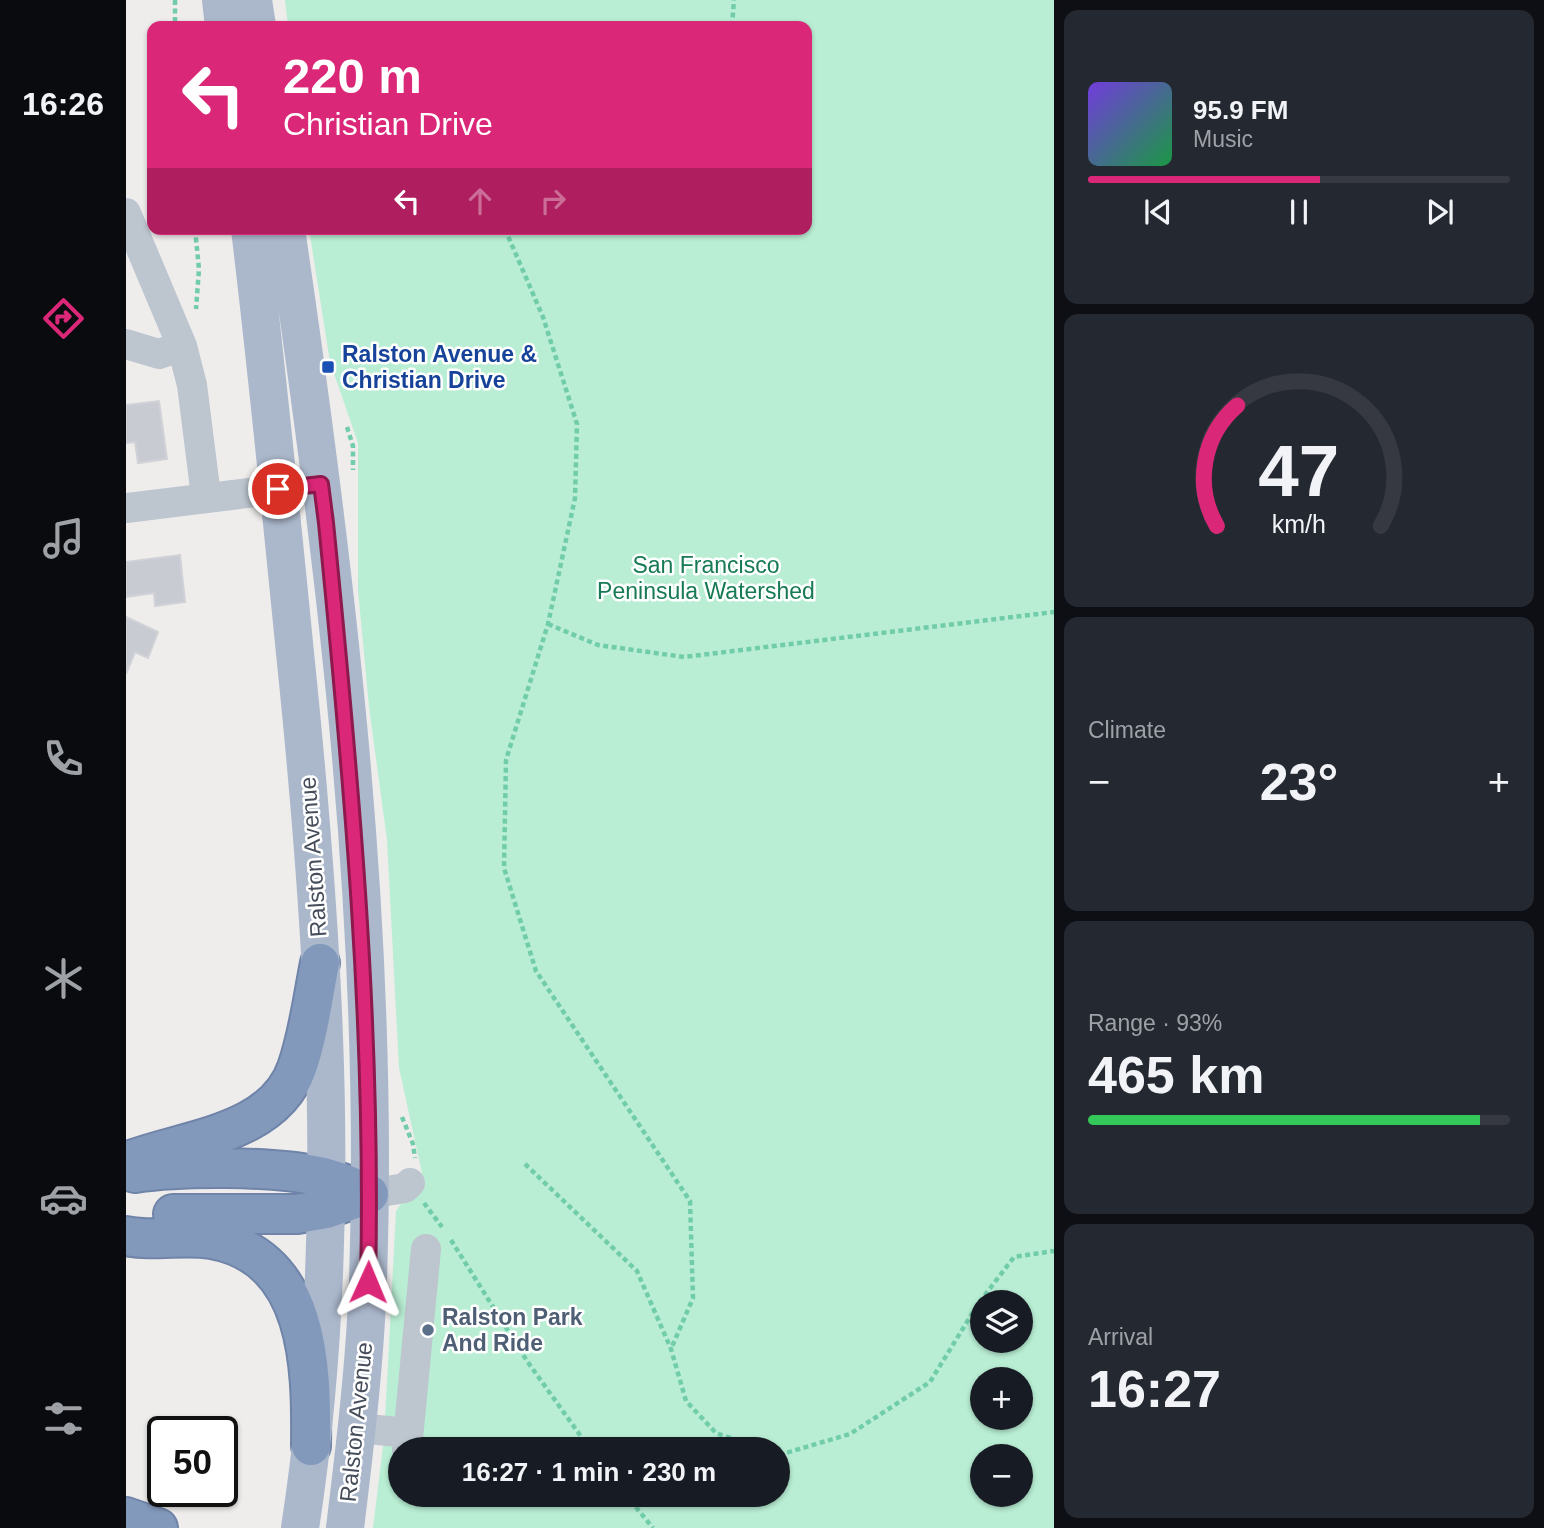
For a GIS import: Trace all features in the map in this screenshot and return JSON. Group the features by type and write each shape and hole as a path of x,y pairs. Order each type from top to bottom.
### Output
{"highway":[{"path":"126,1162 239,1125 272,1105 297,1069 320,963"},
{"path":"126,1174 164,1170 257,1171 326,1193 369,1194"},
{"path":"126,1219 161,1214 291,1215 326,1193"},
{"path":"126,1236 214,1240 243,1250 273,1273 292,1301 307,1346 311,1384 311,1446"},
{"path":"126,1517 158,1528"}],"main road":[{"path":"221,0 223,21"},
{"path":"253,0 256,21"},
{"name":"Ralston Avenue","path":"251,235 305,741 320,963 326,1193 321,1335 302,1512"},
{"name":"Ralston Avenue","path":"287,235 321,484 357,850 367,1070 368,1282 357,1429 346,1522"}],"street":[{"path":"126,214 188,333 206,496"},
{"path":"126,344 159,354 188,333"},
{"path":"126,508 206,496 321,484"},
{"path":"369,1194 405,1188 410,1183"},
{"path":"408,1437 426,1249"},
{"path":"357,1429 391,1437"}],"path":[{"path":"174,0 176,21"},
{"path":"732,21 734,0"},
{"path":"188,333 199,279 195,235"},
{"path":"508,235 542,317 577,424 575,498 548,624 506,760 505,868 536,971 690,1201 693,1298 671,1349"},
{"path":"548,624 598,645 684,657 1054,612"},
{"path":"400,1112 413,1144 416,1166 410,1183 457,1248 527,1361 581,1437"},
{"path":"525,1164 637,1271 671,1349 686,1401 716,1433 728,1437"},
{"path":"790,1452 850,1434 930,1382 978,1304 1014,1257 1054,1251"},
{"path":"636,1507 653,1528"}],"green space":[{"name":"San Francisco Peninsula Watershed","path":"285,0 1054,0 1054,1528 373,1528 384,1438 396,1211 422,1173 399,1068 387,840 369,707 358,590 358,443 330,362 310,235 812,235 812,21 287,21"}],"building":[{"path":"159,401 167,459 138,463 135,442 126,443 126,405"},
{"path":"180,555 185,602 155,606 154,593 126,597 126,562"},
{"path":"126,617 158,632 148,658 135,652 126,674"}],"place":[{"name":"Ralston Avenue & Christian Drive","path":"328,367"},
{"name":"Ralston Park And Ride","path":"428,1330"}],"route":[{"path":"278,489 321,484 326,523 353,796 360,905 368,1124 368,1282"}]}
